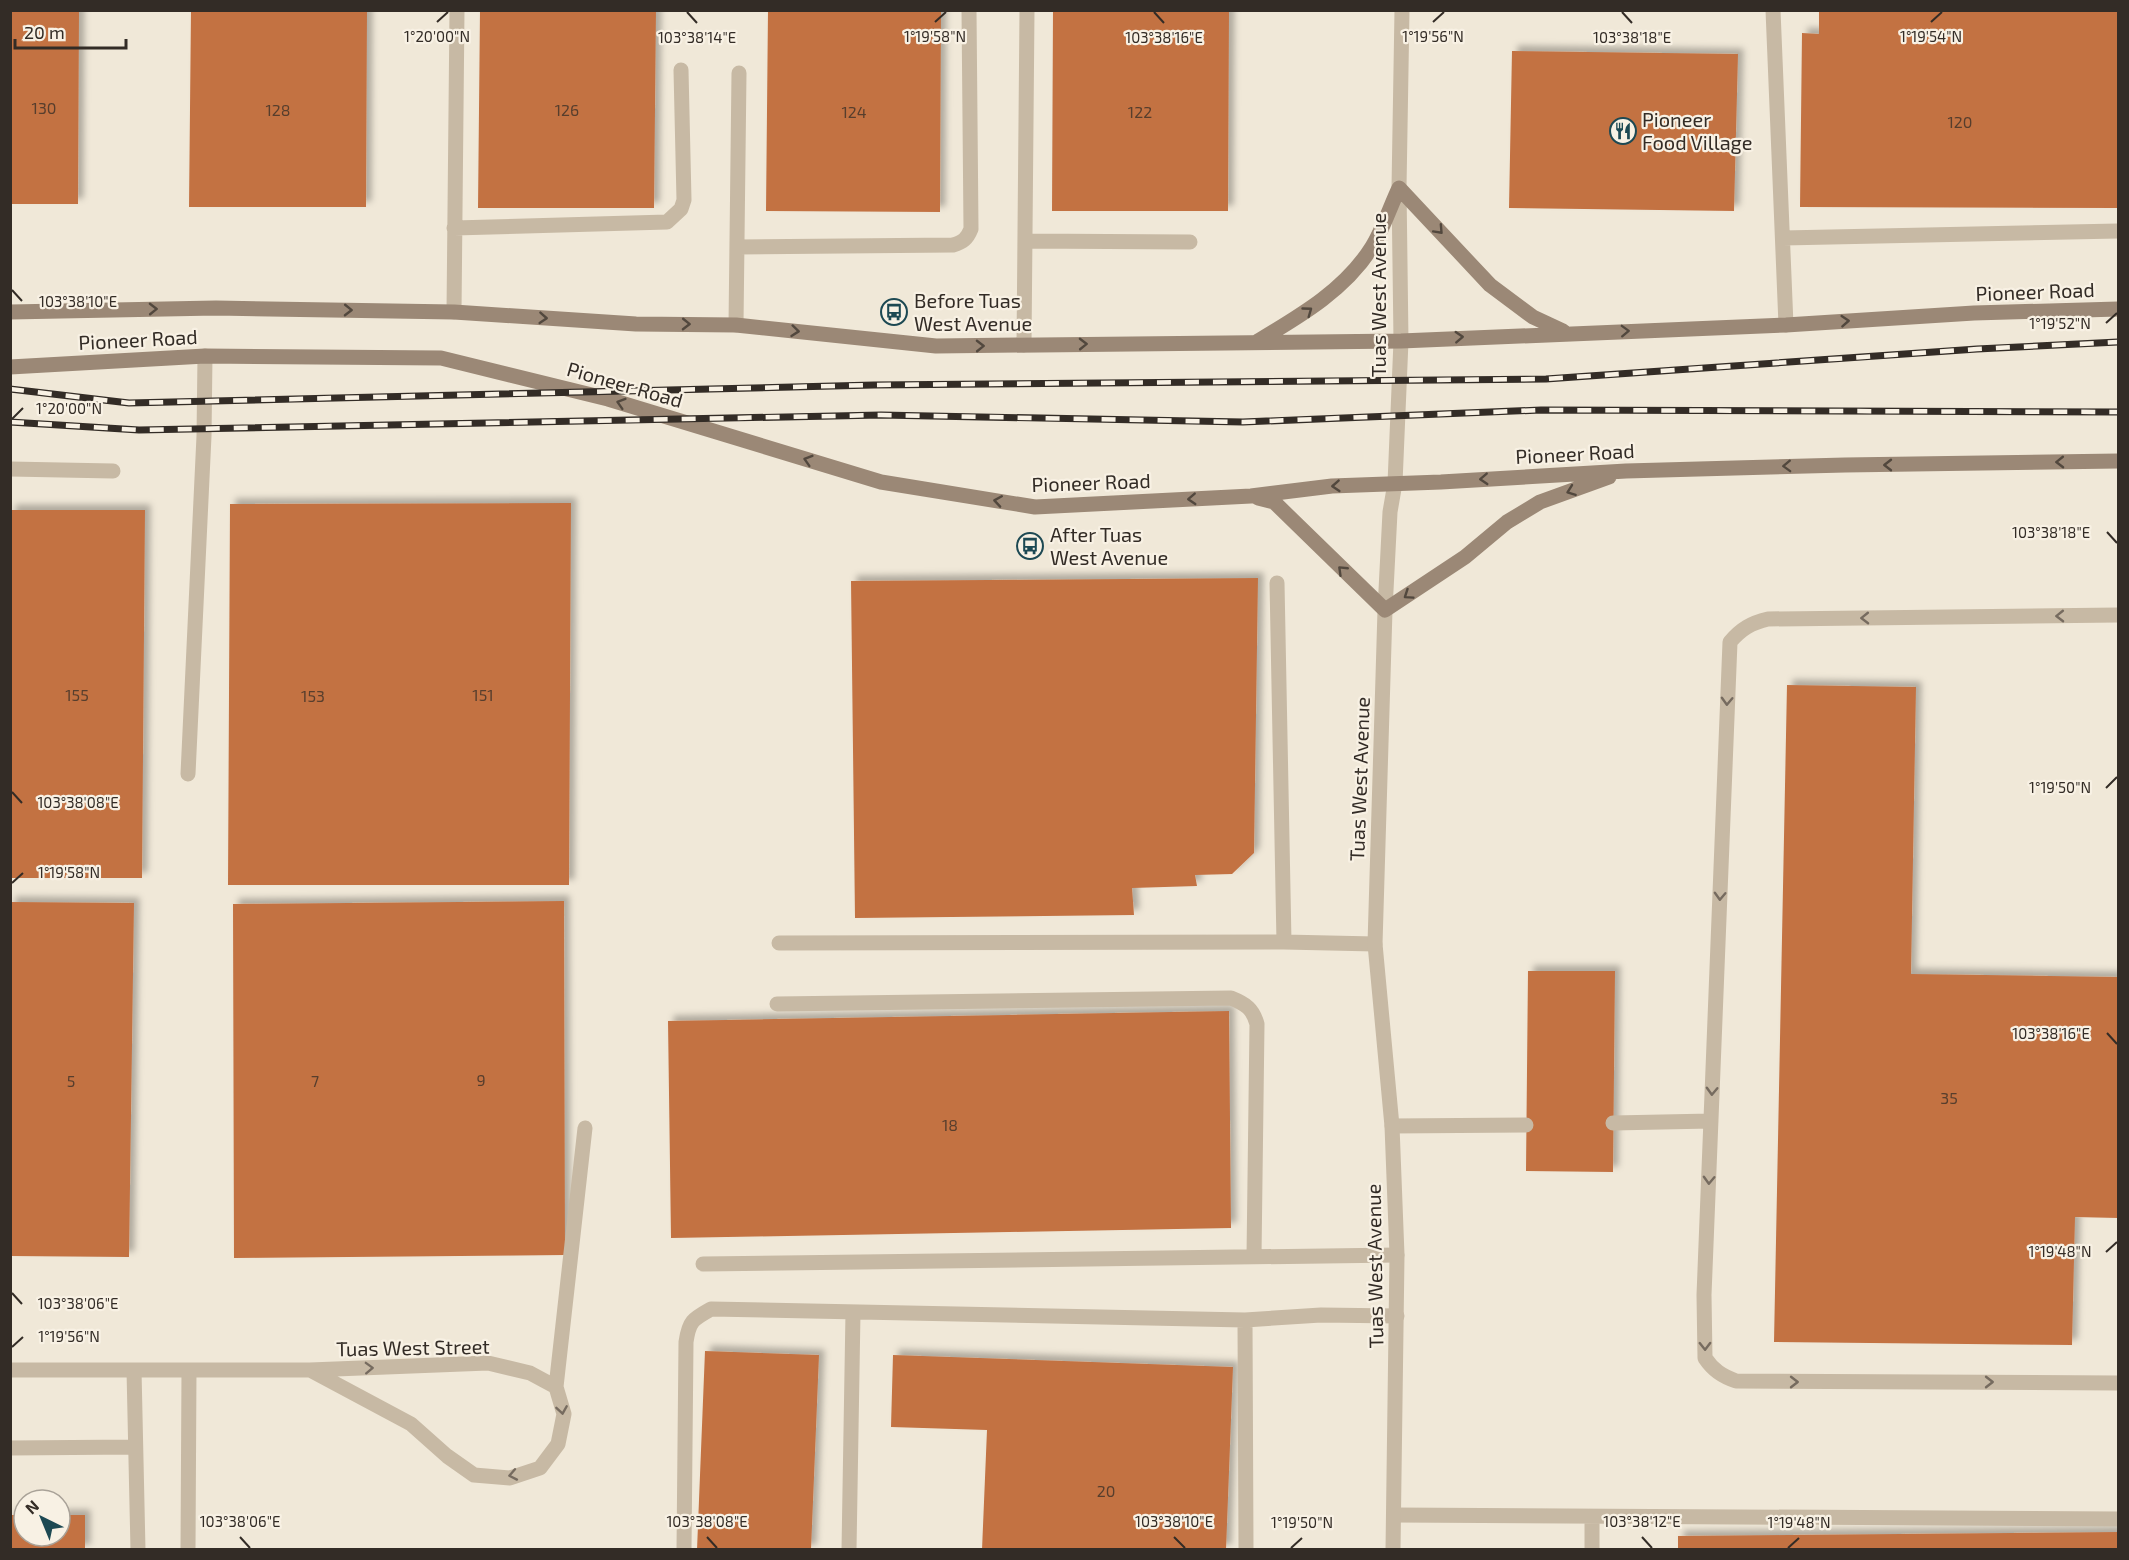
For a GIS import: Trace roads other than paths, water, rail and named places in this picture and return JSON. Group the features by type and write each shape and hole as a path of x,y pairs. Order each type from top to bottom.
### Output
{"street":[{"path":"454,312 457,10"},
{"path":"738,247 953,245 968,237 971,229 969,10"},
{"path":"1024,345 1027,10"},
{"name":"Tuas West Avenue","path":"1393,1550 1397,1255 1392,1126 1376,944 1385,610 1390,512 1395,483 1401,341 1399,188 1402,10"},
{"path":"1773,10 1786,325"},
{"path":"454,228 668,222 681,209 684,200 681,70"},
{"path":"736,325 739,73"},
{"path":"1258,341 1307,312 1340,286 1372,247 1399,188 1490,285 1533,317 1566,333"},
{"path":"1783,238 2118,231"},
{"path":"1025,241 1190,242"},
{"name":"Pioneer Road","path":"10,312 216,308 454,312 636,324 736,325 936,346 1401,341 1786,325 1974,313 2118,309"},
{"path":"188,774 206,356"},
{"name":"Pioneer Road","path":"10,367 206,356 441,358 608,399 881,482 1035,507 1251,496 1332,486 1626,471 2118,461"},
{"path":"10,469 112,471"},
{"path":"1251,496 1274,502 1385,610 1465,557 1507,522 1540,502 1626,471"},
{"path":"1277,583 1284,942"},
{"path":"2118,615 1768,619 1754,622 1740,631 1730,642 1704,1295 1706,1358 1711,1367 1723,1377 1736,1382 2118,1383"},
{"path":"779,943 1284,942 1376,944"},
{"path":"777,1004 1232,998 1244,1003 1253,1011 1257,1024 1254,1256"},
{"path":"1613,1123 1711,1121"},
{"path":"1392,1126 1526,1125"},
{"path":"556,1388 585,1128"},
{"path":"703,1264 1397,1255"},
{"path":"684,1550 686,1342 688,1327 693,1319 711,1309 1245,1320 1321,1315 1397,1317"},
{"path":"849,1550 853,1312"},
{"path":"1245,1320 1246,1550"},
{"name":"Tuas West Street","path":"10,1370 310,1370 488,1363 530,1373 556,1388 564,1414 558,1444 540,1468 510,1478 474,1475 447,1456 411,1425 310,1370"},
{"path":"134,1370 138,1550"},
{"path":"188,1550 189,1370"},
{"path":"10,1448 135,1448"},
{"path":"1394,1515 2118,1519"},
{"path":"1592,1517 1592,1550"}],"railway":[{"path":"10,389 129,403 874,385 1546,379 1977,349 2118,342"},
{"path":"10,422 139,430 881,415 1243,422 1541,410 2118,412"}],"place":[{"name":"Pioneer Food Village","path":"1623,131"},
{"name":"Before Tuas West Avenue","path":"894,312"},
{"name":"After Tuas West Avenue","path":"1030,546"}]}
